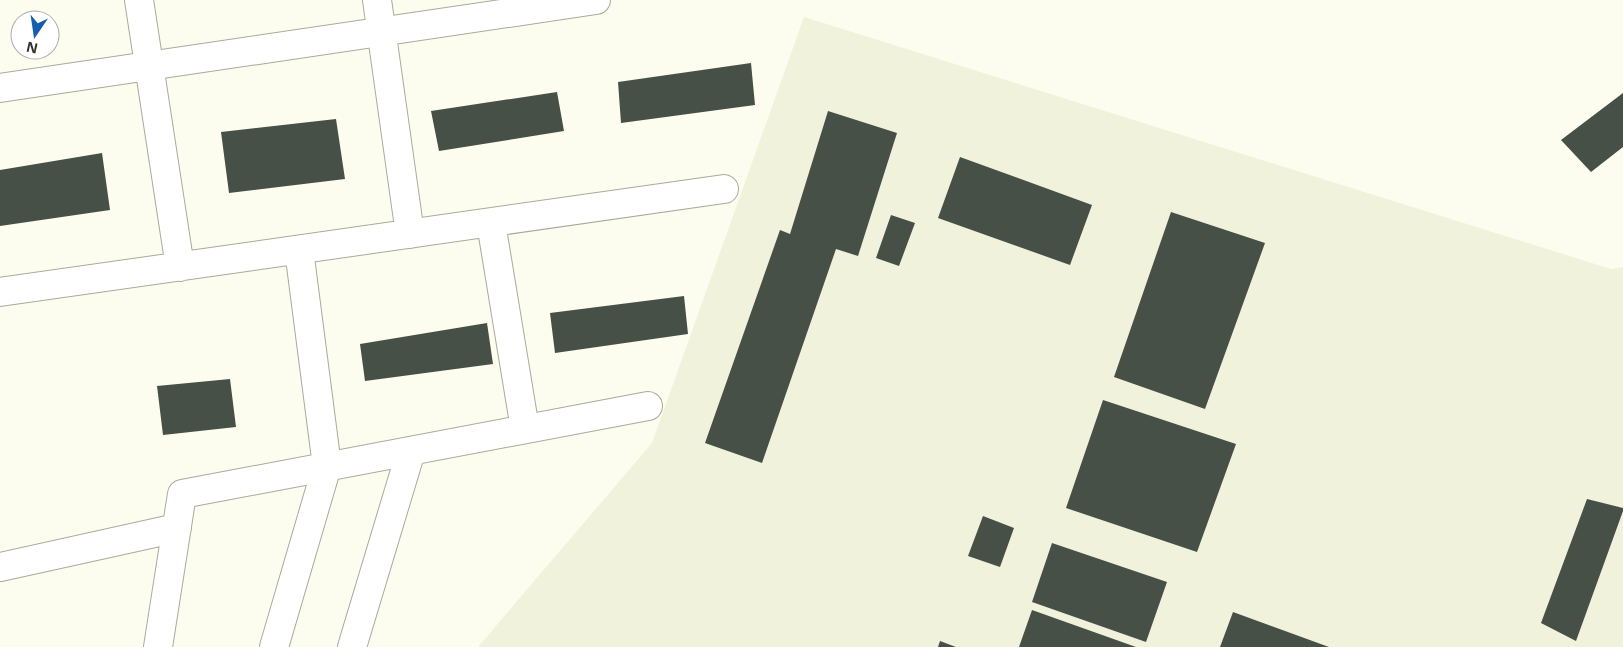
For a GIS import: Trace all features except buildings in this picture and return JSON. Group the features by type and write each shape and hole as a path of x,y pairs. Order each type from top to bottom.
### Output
{"street":[{"path":"139,0 180,267"},
{"path":"377,0 410,234"},
{"path":"0,88 382,32 550,3 596,0"},
{"path":"0,292 724,189"},
{"path":"491,222 525,429"},
{"path":"274,647 327,466 299,250"},
{"path":"158,647 182,494 648,406"},
{"path":"352,647 412,451"},
{"path":"0,567 177,528"}],"shaded area":[{"path":"804,17 1611,269 1623,267 1623,647 478,647 652,443"}]}
